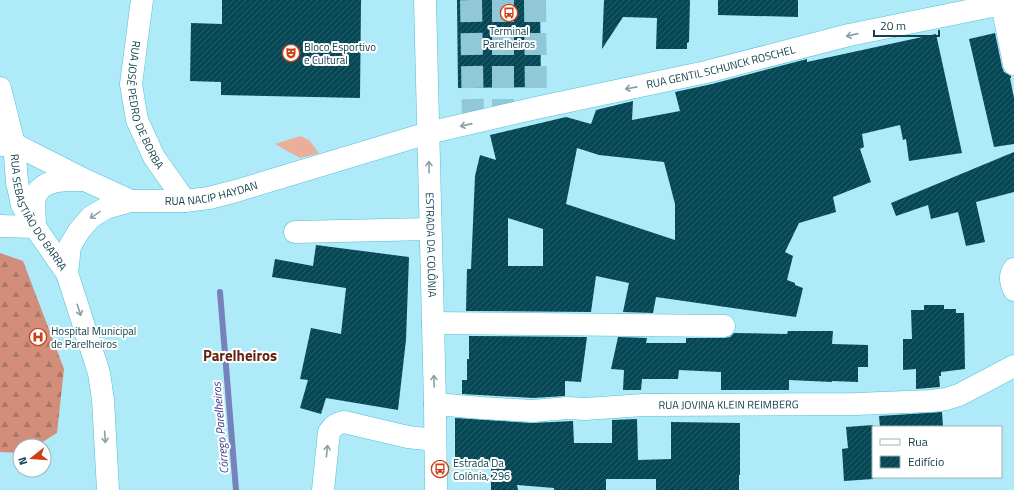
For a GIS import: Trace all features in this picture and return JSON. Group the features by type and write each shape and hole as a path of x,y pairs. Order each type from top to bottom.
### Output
{"street":[{"name":"RUA JOSÉ PEDRO DE BORBA","path":"142,0 131,84 137,120 154,157 185,202"},
{"name":"ESTRADA DA COLÔNIA","path":"425,0 436,490"},
{"name":"RUA GENTIL SCHUNCK ROSCHEL","path":"428,133 536,108 706,72 849,35 1008,3"},
{"path":"1008,3 1014,64"},
{"name":"RUA SEBASTIÃO DO BARRA","path":"0,88 7,145 22,205 35,227 67,273 99,373 103,400 108,490"},
{"name":"RUA NACIP HAYDAN","path":"7,145 131,201 185,202 236,191 428,133"},
{"path":"0,226 35,227 35,196 43,186 60,180 85,180"},
{"path":"67,273 70,246 79,231 91,217 106,208 131,201"},
{"path":"295,232 430,229"},
{"path":"1014,269 1011,273 1011,285 1014,290"},
{"path":"433,323 724,326"},
{"name":"RUA JOVINA KLEIN REIMBERG","path":"435,404 533,410 644,406 932,402 959,395 1014,366"},
{"path":"323,490 329,432 333,426 339,423 344,422 408,437 435,440"}],"shaded area":[{"path":"300,136 309,140 319,153 300,158 275,144"}],"green space":[{"path":"0,253 23,261 64,369 57,433 49,438 12,438 12,453 0,452"}],"building":[{"name":"Bloco Esportivo e Cultural","path":"222,0 361,0 360,98 221,95 221,82 190,81 191,23 222,24"},
{"path":"457,0 540,0 541,87 458,88"},
{"path":"604,0 690,0 689,42 687,43 687,49 656,49 657,18 623,17 602,49"},
{"path":"718,0 798,0 798,17 718,15"},
{"path":"995,33 1002,67 1004,72 1011,76 1010,78 1014,98 1014,144 994,147 969,39"},
{"path":"936,34 962,153 909,161 906,139 903,140 900,125 862,134 864,147 860,149 871,182 833,197 836,212 799,223 785,252 793,256 787,280 803,288 796,317 656,297 653,313 623,312 629,283 596,276 591,312 466,311 467,269 471,269 475,176 480,155 496,160 490,135 566,117 591,124 596,110 633,101 632,120 680,111 675,92 712,84 807,59 807,62","holes":["577,148 599,155 664,162 675,204 675,240 566,204","508,218 543,229 543,266 508,266"]},
{"path":"1014,152 1014,192 976,202 985,242 966,246 958,212 931,219 928,205 896,216 891,203"},
{"path":"316,245 409,257 406,340 398,410 326,398 321,414 300,408 308,380 300,379 311,328 341,334 346,288 272,277 275,259 313,266"},
{"path":"924,305 944,305 944,309 956,309 956,313 964,313 965,369 941,372 941,376 939,376 940,387 916,389 916,369 903,370 903,339 912,339 911,310 924,310"},
{"path":"788,331 833,331 832,344 868,345 868,367 858,367 858,382 789,380 789,390 721,390 721,372 679,370 678,379 642,379 641,390 623,390 624,370 611,369 618,337 647,338 646,343 686,343 686,338 724,338 730,337 734,333 787,334"},
{"path":"469,336 587,337 581,382 565,381 565,396 533,398 462,394 462,380 467,380"},
{"path":"942,412 943,426 880,426 879,416"},
{"path":"455,418 532,423 573,421 574,443 612,443 612,420 637,419 638,460 671,459 671,422 740,423 739,490 656,490 656,479 606,479 606,490 554,490 554,488 517,485 518,490 491,490 491,467 455,467"},
{"path":"873,425 873,479 844,481 842,449 848,448 846,427"}],"waterway":[{"name":"Córrego Parelheiros","path":"220,292 236,490"}],"tunnel":[{"path":"471,0 473,123"},
{"path":"503,0 503,116"},
{"path":"535,0 536,108"}],"place":[{"name":"Terminal Parelheiros","path":"509,13"},
{"name":"Bloco Esportivo e Cultural","path":"291,53"},
{"name":"Hospital Municipal de Parelheiros","path":"38,337"},
{"name":"Estrada Da Colônia, 296","path":"440,469"}],"district":[{"name":"Parelheiros","path":"240,355"}]}
